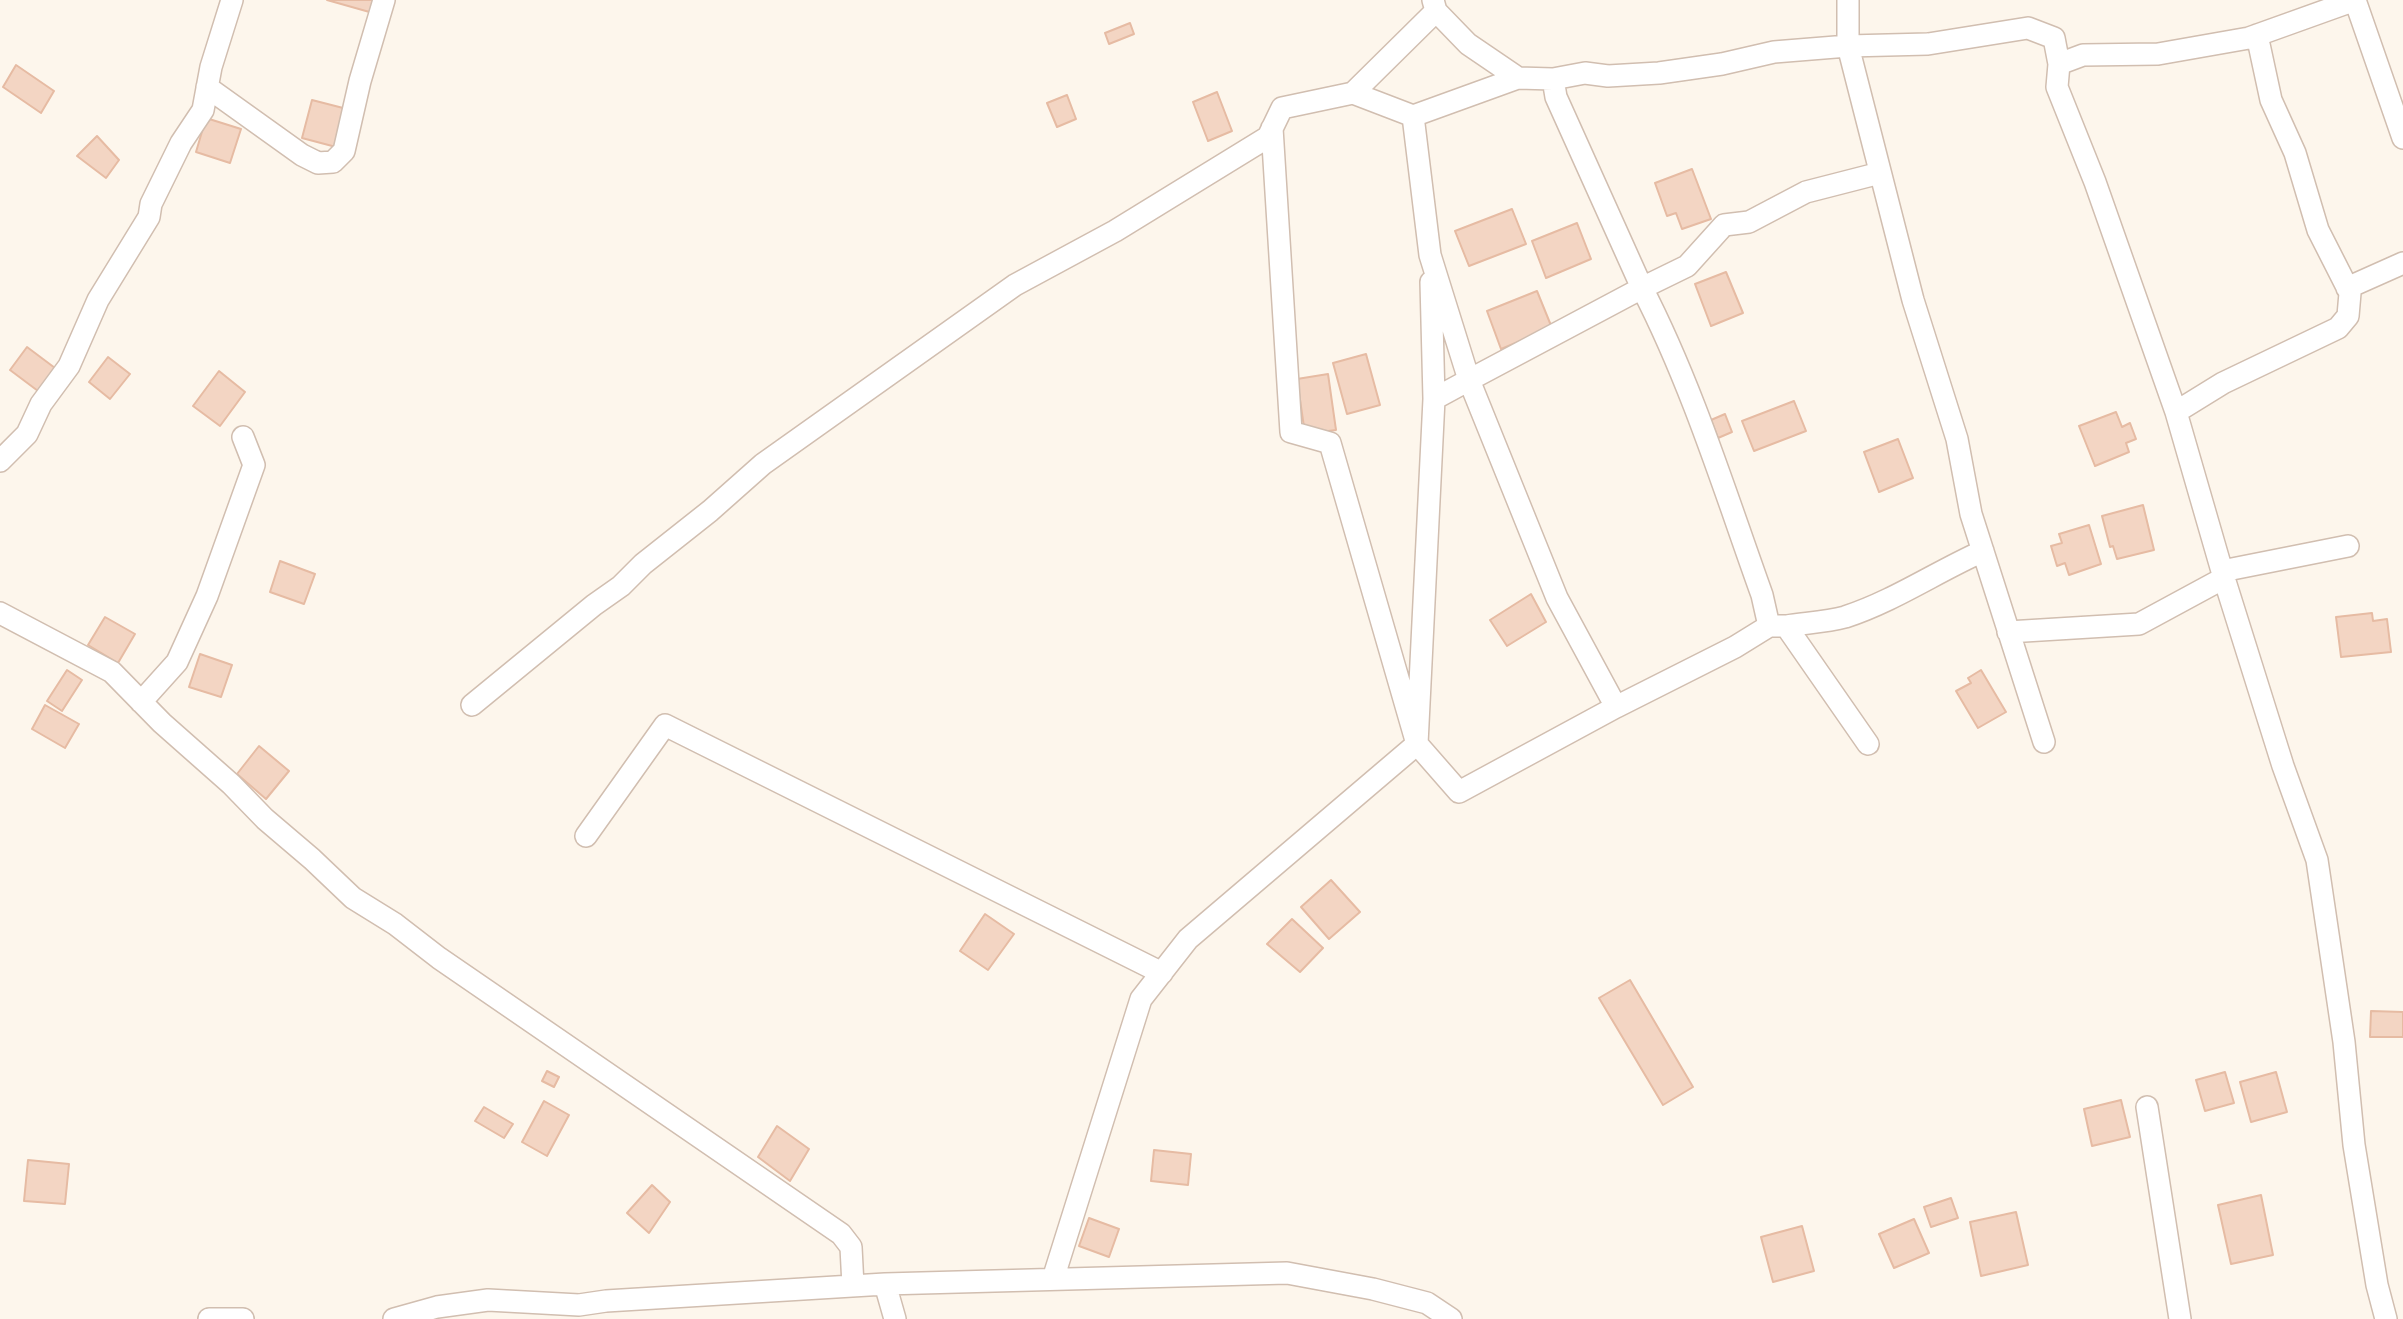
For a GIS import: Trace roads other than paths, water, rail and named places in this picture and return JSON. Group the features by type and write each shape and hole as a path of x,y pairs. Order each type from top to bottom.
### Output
{"street":[{"path":"0,461 27,433 41,404 69,366 98,300 149,217 151,204 175,155 203,110 232,0"},
{"path":"207,87 302,155 318,163 333,162 344,152 360,82 384,0"},
{"path":"1848,0 1848,46 1913,300 1957,439 1971,514 2044,742"},
{"path":"2059,64 2083,55 2158,54 2257,35 2355,0 2403,138"},
{"path":"1353,93 1434,5 1468,44 1518,78"},
{"path":"472,705 584,612 621,586 643,564 702,518 763,464 1015,285 1115,231 1268,137 1282,108 1353,93 1413,116 1518,78 1553,79 1585,73 1608,76 1659,72 1722,64 1774,52 1848,46 1928,44 2028,27 2054,38 2059,64 2057,87 2095,182 2176,412 2223,575 2283,766 2317,860 2342,1029 2354,1145 2377,1285 2386,1319"},
{"path":"2176,412 2222,383 2338,328 2348,316 2350,293 2318,230 2295,153 2271,100 2257,35"},
{"path":"1553,79 1556,97 1665,333 1762,595 1778,626 1868,744"},
{"path":"1054,1279 1141,999 1188,939 1417,744 1434,399 1430,255 1413,116"},
{"path":"1272,128 1291,432 1330,443 1417,744 1459,792 1616,707 1778,626 1843,617 1895,597 1943,569 1983,551"},
{"path":"1434,399 1686,266 1724,225 1749,222 1806,192 1880,173"},
{"path":"1430,255 1469,380 1557,598 1616,707"},
{"path":"2347,288 2403,263"},
{"path":"141,702 177,662 207,596 254,465 243,437"},
{"path":"2008,632 2139,624 2223,575 2348,546"},
{"path":"0,613 112,672 353,898 395,924 439,958 841,1234 850,1247 853,1286"},
{"path":"586,835 665,725 1162,973"},
{"path":"2147,1107 2180,1319"},
{"path":"394,1319 437,1307 488,1300 579,1305 606,1301 886,1284 1287,1273 1373,1289 1427,1303 1451,1319"},
{"path":"886,1284 895,1319"},
{"path":"209,1319 243,1319"}]}
